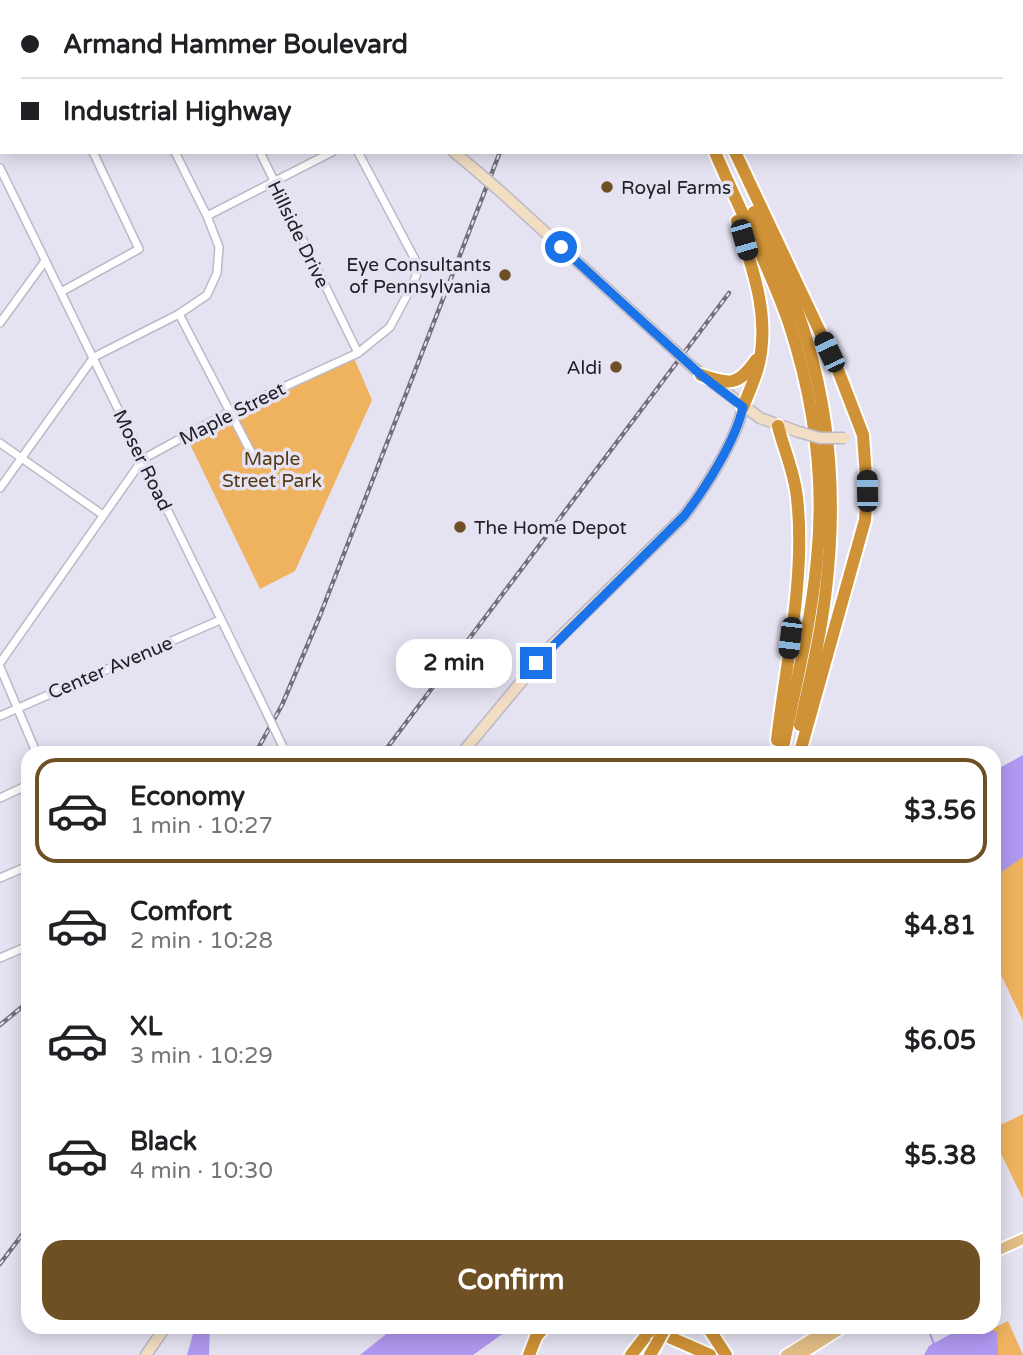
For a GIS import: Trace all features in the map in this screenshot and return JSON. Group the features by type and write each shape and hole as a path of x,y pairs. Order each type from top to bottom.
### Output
{"highway":[{"path":"715,154 755,230 778,254 838,370 863,435 867,491 865,520 799,746"},
{"path":"729,154 755,230 757,286 762,321 757,370 743,407"},
{"path":"736,154 767,271 788,322 807,389 819,480 820,518 814,583 783,746"},
{"path":"778,254 817,381 824,416 832,505 826,592 798,746"},
{"path":"696,370 724,382 737,381 745,375 760,354"},
{"path":"777,746 793,611 799,531 795,483 778,426"},
{"path":"523,1355 531,1334"},
{"path":"529,1355 538,1334"},
{"path":"633,1355 647,1334"},
{"path":"664,1334 710,1355"},
{"path":"667,1334 725,1355"},
{"path":"712,1334 725,1355"}],"main road":[{"path":"1001,1249 1023,1239"},
{"path":"786,1355 820,1334"},
{"path":"800,1355 833,1334"}],"street":[{"path":"61,292 139,249 94,154"},
{"path":"0,488 94,357 179,314 207,295 217,273 219,247 207,216 176,154"},
{"name":"Hillside Drive","path":"261,154 358,352"},
{"path":"207,216 328,154"},
{"name":"Maple Street","path":"0,665 143,459 231,411 358,352 390,327 419,267 359,154"},
{"path":"456,154 696,370 743,407 778,426 820,438 863,435"},
{"name":"Moser Road","path":"0,168 282,746"},
{"path":"0,323 45,261"},
{"path":"179,314 254,458"},
{"path":"468,746 550,647 684,516 701,495 740,422 743,407"},
{"path":"0,443 103,515"},
{"name":"Center Avenue","path":"0,716 220,620"},
{"path":"0,665 34,746"},
{"path":"0,798 21,788"},
{"path":"0,878 21,869"},
{"path":"0,958 21,949"},
{"path":"146,1355 160,1334"}],"green space":[{"name":"Maple Street Park","path":"354,358 372,400 295,571 260,589 188,440"},
{"path":"1023,857 1023,1021 1001,975 1001,870"},
{"path":"1023,1114 1023,1199 1001,1153 1001,1125"},
{"path":"1008,1321 1023,1355 940,1355 982,1334 1001,1334 1001,1324"}],"shaded area":[{"path":"1023,755 1023,857 1001,872 1001,767"},
{"path":"193,1334 210,1334 209,1355 187,1355"},
{"path":"386,1334 502,1334 473,1355 360,1355"},
{"path":"950,1334 997,1334 998,1355 924,1355 929,1346"}],"waterway":[{"path":"930,1334 934,1344"}],"railway":[{"path":"259,746 282,705 319,618 499,154"},
{"path":"389,746 729,293"},
{"path":"0,1025 21,1008"},
{"path":"0,1264 21,1236"}],"place":[{"name":"Royal Farms","path":"607,187"},
{"name":"Eye Consultants of Pennsylvania","path":"505,275"},
{"name":"Aldi","path":"616,367"},
{"name":"The Home Depot","path":"460,527"}],"route":[{"path":"536,663 680,522 701,495 740,422 743,407 701,375 561,247"}]}
